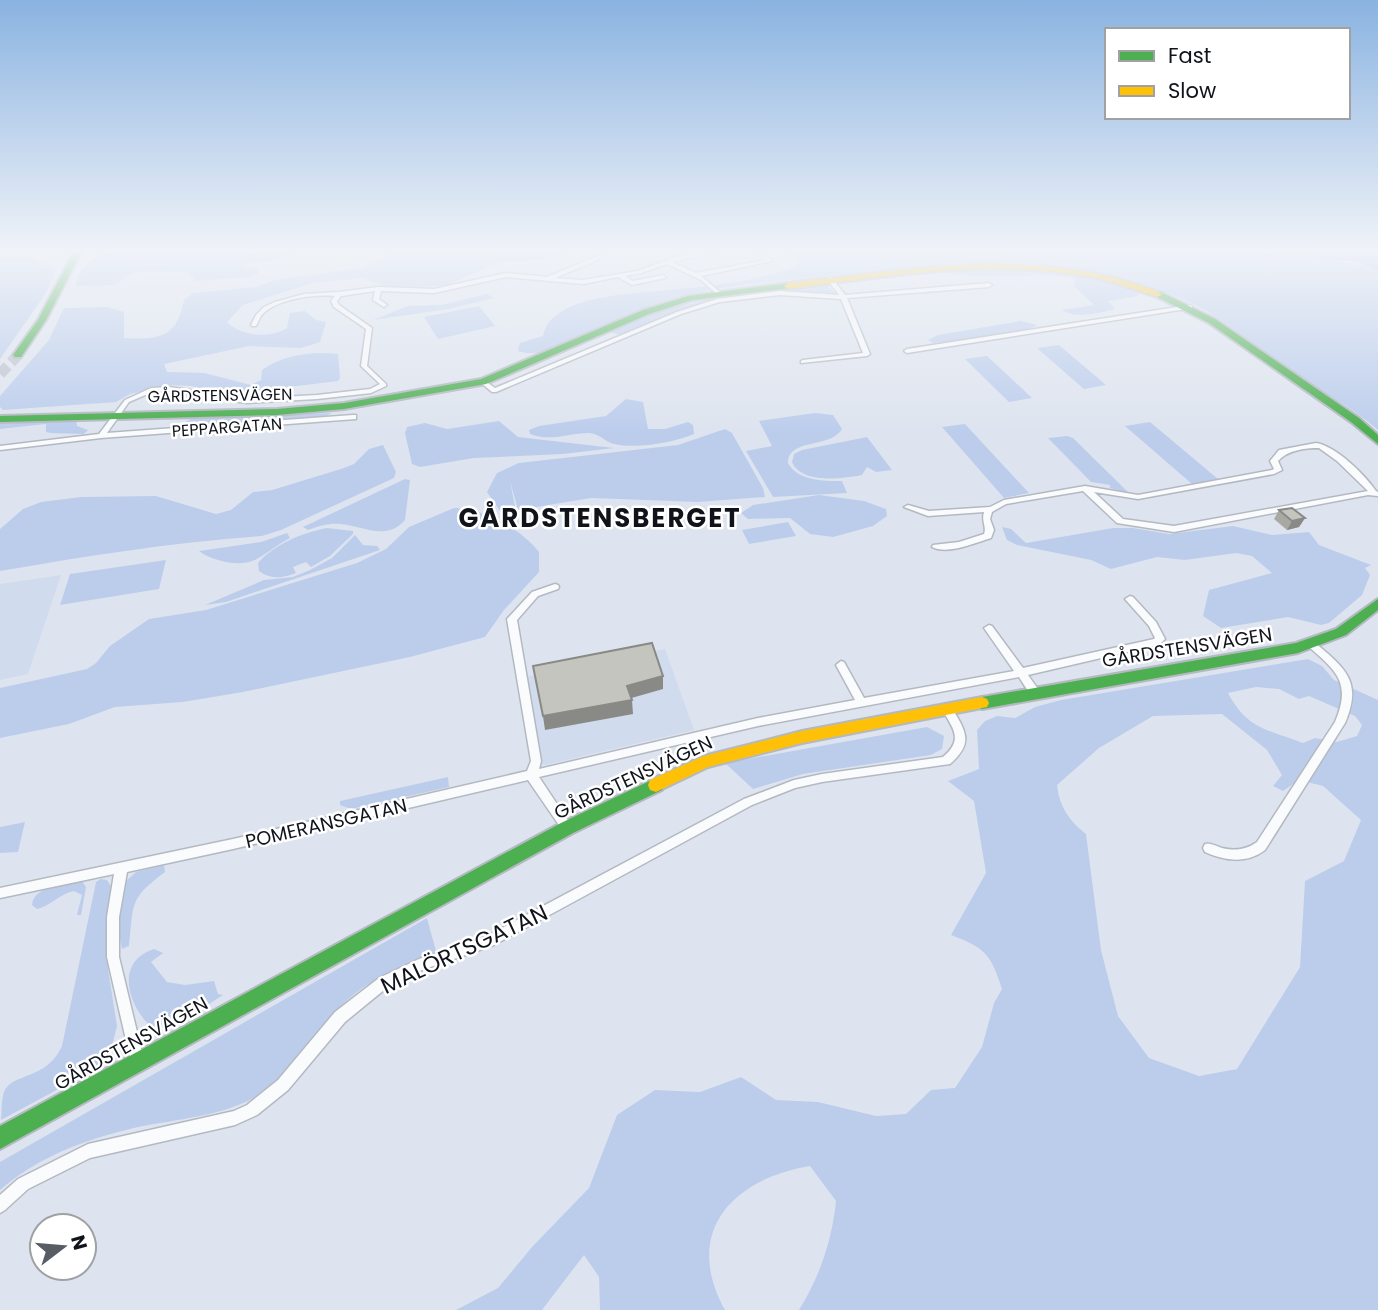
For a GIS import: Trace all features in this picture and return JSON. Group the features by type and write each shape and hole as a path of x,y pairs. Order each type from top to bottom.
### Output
{"main road":[{"path":"18,355 47,310"},
{"name":"GÅRDSTENSVÄGEN","path":"0,419 315,409 483,382 653,310"},
{"name":"GÅRDSTENSVÄGEN","path":"1195,310 1355,420 1378,441"},
{"name":"GÅRDSTENSVÄGEN","path":"0,1138 566,828 704,762 802,737 1035,692 1270,654 1311,644 1349,629 1378,603"}],"street":[{"path":"254,325 261,313 267,310"},
{"path":"102,436 132,397 157,389 246,401 317,397 383,387 384,382 364,366 371,333 369,328 342,310"},
{"path":"483,382 494,391 687,310"},
{"path":"803,362 867,354 848,310"},
{"path":"907,351 1170,310"},
{"name":"PEPPARGATAN","path":"0,447 102,436 353,417"},
{"path":"908,507 928,514 989,509 1004,502 1085,488 1138,497 1274,472 1278,470 1275,461 1282,452 1316,446 1325,447 1357,473 1375,493"},
{"path":"1085,488 1120,521 1174,530 1375,493"},
{"path":"936,547 960,545 988,536 990,530 986,518 989,509"},
{"path":"555,587 535,594 512,619 536,761 531,775 566,828"},
{"name":"POMERANSGATAN","path":"0,893 121,869 595,758 861,702 1021,673 1157,642 1160,639 1157,629 1130,599"},
{"path":"989,628 1035,692"},
{"path":"1209,848 1241,855 1252,853 1261,846 1348,708 1350,689 1340,673 1311,644"},
{"path":"841,665 861,702"},
{"name":"MALÖRTSGATAN","path":"0,1205 23,1184 88,1151 236,1118 252,1110 283,1084 340,1017 384,982 419,965 491,942 730,810 767,793 822,778 946,761 960,750 962,743 961,734 947,709"},
{"path":"121,869 113,917 113,957 137,1061"}],"shaded area":[{"path":"0,310 34,310 0,359"},
{"path":"63,310 124,312 124,338 157,337 164,334 177,322 182,310 238,310 227,322 247,333 264,335 287,328 290,313 305,311 316,320 326,322 320,342 301,348 249,346 164,364 167,372 204,373 251,385 261,380 262,370 270,365 288,358 318,353 338,354 340,378 338,381 280,388 250,397 218,394 192,386 169,385 130,394 116,402 3,410 0,407 0,396 49,340"},
{"path":"398,310 440,310 373,320"},
{"path":"458,310 482,310 495,326 438,339 424,317"},
{"path":"564,310 641,310 568,344 532,353 518,351 520,343 543,336 548,324"},
{"path":"685,310 620,335 610,332 638,320 664,311"},
{"path":"1062,310 1109,310 1088,314"},
{"path":"1204,310 1378,310 1378,430 1286,368"},
{"path":"1021,321 1037,325 1028,330 987,338 933,343 928,340 938,335"},
{"path":"1059,345 1106,385 1084,389 1037,348"},
{"path":"987,356 1032,398 1009,402 965,359"},
{"path":"626,399 643,402 648,429 665,429 688,422 693,425 694,434 665,442 633,446 614,444 593,433 552,437 530,434 529,430 539,426 606,416"},
{"path":"332,413 324,417 190,428 180,425 191,419"},
{"path":"815,413 833,415 842,429 828,439 795,450 788,463 804,477 842,481 847,493 773,497 746,451 772,446 759,421"},
{"path":"76,419 77,426 88,430 84,434 46,432 46,424 0,429 0,424"},
{"path":"499,421 518,437 614,448 563,454 474,458 420,467 412,464 405,433 407,427 425,423 447,429"},
{"path":"1150,422 1218,479 1192,484 1125,426"},
{"path":"965,424 1029,493 1004,498 942,427"},
{"path":"725,429 732,433 763,488 765,497 698,502 591,498 518,510 510,481 516,512 507,515 500,511 487,492 497,473 519,463 678,445"},
{"path":"867,437 892,470 876,472 867,467 862,475 823,478 804,474 792,462 794,454 802,450"},
{"path":"1048,438 1073,438 1130,494 1110,488 1110,485 1091,482"},
{"path":"383,445 396,472 394,478 281,530 262,536 131,550 0,571 0,529 23,509 41,502 81,497 156,496 216,514 231,510 253,492 272,490 354,464 369,449"},
{"path":"405,479 410,480 405,520 390,530 375,531 337,524 308,530 303,527"},
{"path":"819,495 864,501 886,509 887,516 873,526 833,537 810,534 790,518 748,519 741,513 753,505"},
{"path":"454,508 477,511 501,521 539,552 539,572 504,610 485,637 410,657 243,692 183,702 115,707 69,724 0,738 0,688 87,669 96,663 110,646 149,619 206,610 357,563 386,549 409,527"},
{"path":"788,522 796,536 749,544 742,530"},
{"path":"1233,526 1272,535 1309,532 1319,545 1371,565 1365,568 1370,575 1362,595 1329,623 1321,625 1288,617 1221,628 1203,616 1209,590 1272,573 1252,556 1236,553 1185,560 1157,557 1111,569 1091,560 1017,545 1007,540 1002,527 1011,529 1026,543 1113,528 1133,528 1169,534"},
{"path":"327,528 353,531 353,534 330,556 311,567 306,562 293,567 296,573 277,577 259,571 258,563 280,545"},
{"path":"287,533 290,538 251,562 227,562 211,558 199,551 261,542"},
{"path":"355,535 363,545 377,546 380,550 226,602 205,605 264,580 293,577 310,570 332,558"},
{"path":"166,560 159,589 60,605 70,574"},
{"path":"61,575 28,674 0,680 0,584"},
{"path":"665,649 694,730 545,765 538,763 520,678"},
{"path":"1308,659 1322,666 1334,680 1378,700 1378,1310 799,1310 824,1257 836,1201 810,1166 758,1183 737,1197 722,1214 712,1234 709,1256 713,1282 725,1310 600,1310 599,1277 584,1255 542,1310 456,1310 498,1288 532,1247 589,1188 617,1115 655,1090 700,1092 741,1077 776,1100 818,1102 876,1116 906,1114 931,1090 955,1088 982,1047 994,1003 1002,989 986,954 972,944 951,935 986,873 974,801 948,781 979,769 977,730 985,721 997,716 1015,718 1035,707 1061,700","holes":["1256,687 1279,689 1299,699 1309,696 1355,716 1362,725 1357,736 1337,742 1315,738 1303,743 1260,727 1243,714 1228,693","1222,714 1267,750 1282,775 1273,786 1283,791 1299,780 1323,786 1361,820 1344,861 1305,881 1300,967 1237,1069 1199,1076 1149,1058 1118,1016 1101,950 1086,834 1066,812 1057,785 1099,748 1153,716"]},
{"path":"927,727 944,736 942,749 931,755 803,774 753,789 725,763"},
{"path":"448,777 449,787 351,809 340,805 340,801"},
{"path":"25,822 18,852 0,853 0,827"},
{"path":"164,865 165,872 145,889 135,903 129,946 122,949 118,927 123,884 136,872"},
{"path":"107,880 111,886 108,969 117,1026 111,1050 92,1071 1,1120 3,1095 8,1086 39,1071 55,1057 62,1046 96,882"},
{"path":"82,881 86,887 81,915 77,915 82,895 74,891 37,909 32,905 38,894 44,890"},
{"path":"427,918 436,951 388,973 354,994 333,1014 286,1070 261,1093 248,1101 216,1112 102,1136 56,1154 26,1170 0,1190 0,1162"},
{"path":"154,949 163,953 151,962 167,982 185,985 214,981 218,994 223,995 175,1026 152,1028 132,997 129,974 141,955"}],"building":[{"path":"1292,508 1305,518 1292,521 1279,510"},
{"path":"652,643 663,676 627,686 632,700 543,716 533,666"}],"tunnel":[{"path":"0,374 18,355"}],"traffic: fast":[{"path":"18,355 47,310"},
{"path":"0,419 277,412 344,406 483,382 652,310"},
{"path":"1190,310 1212,321 1355,420 1378,441"},
{"path":"982,703 1298,648 1341,632 1378,603"},
{"path":"0,1138 567,828 656,785"}],"traffic: slow":[{"path":"656,785 704,762 802,737 982,703"}],"district":[{"name":"GÅRDSTENSBERGET","path":"600,518"}]}
